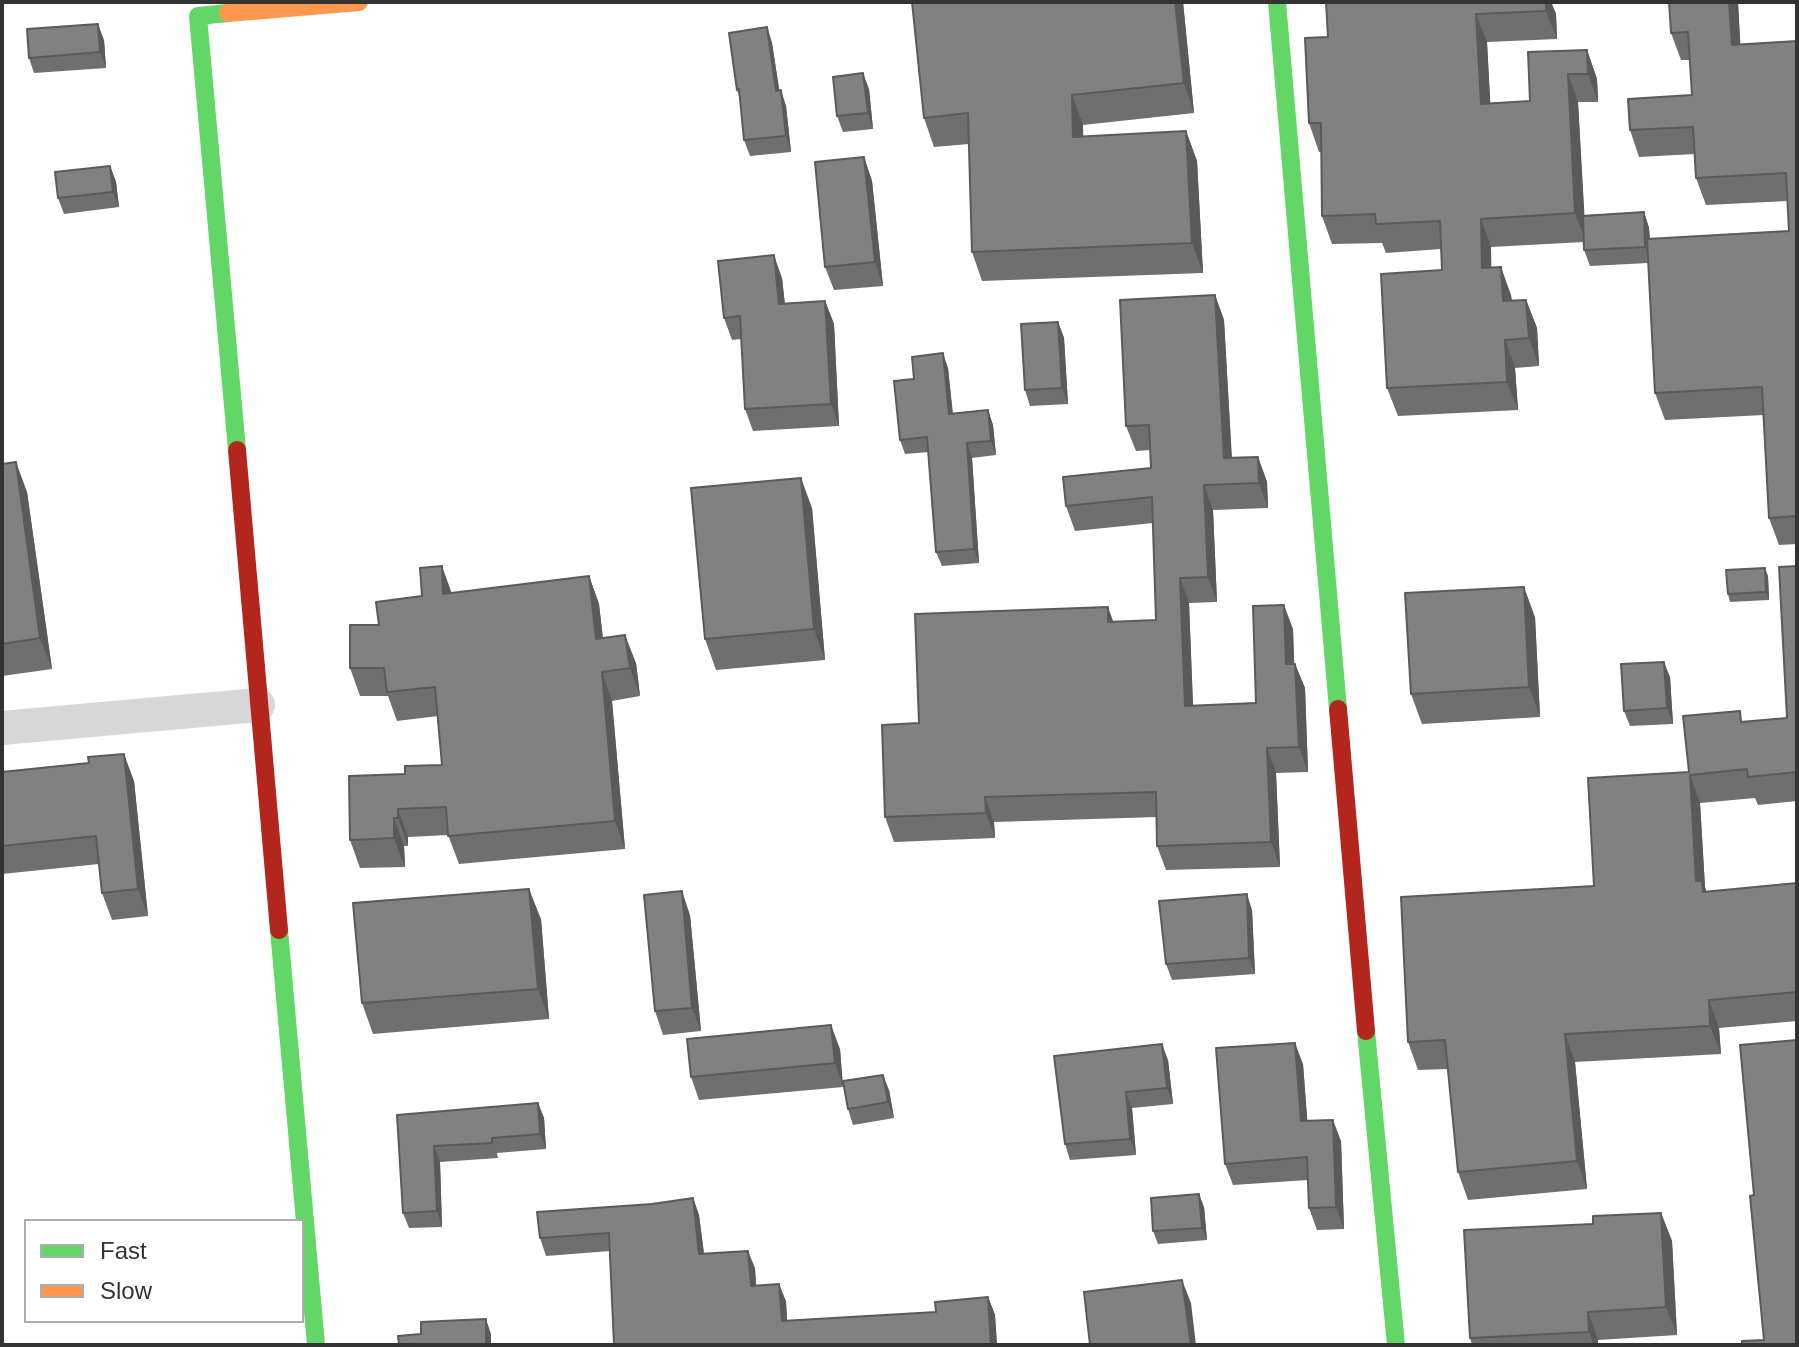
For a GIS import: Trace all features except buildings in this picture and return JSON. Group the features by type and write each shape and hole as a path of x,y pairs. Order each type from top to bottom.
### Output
{"street":[{"path":"316,1345 196,9 359,2"},
{"path":"1277,2 1396,1345"},
{"path":"2,728 258,705"}],"traffic: fast":[{"path":"1277,2 1338,709"},
{"path":"228,13 198,16 237,450"},
{"path":"279,930 316,1345"},
{"path":"1366,1031 1396,1345"}],"traffic: slow":[{"path":"228,13 359,2"}],"traffic: jam":[{"path":"237,450 279,930"},
{"path":"1338,709 1366,1031"}]}
